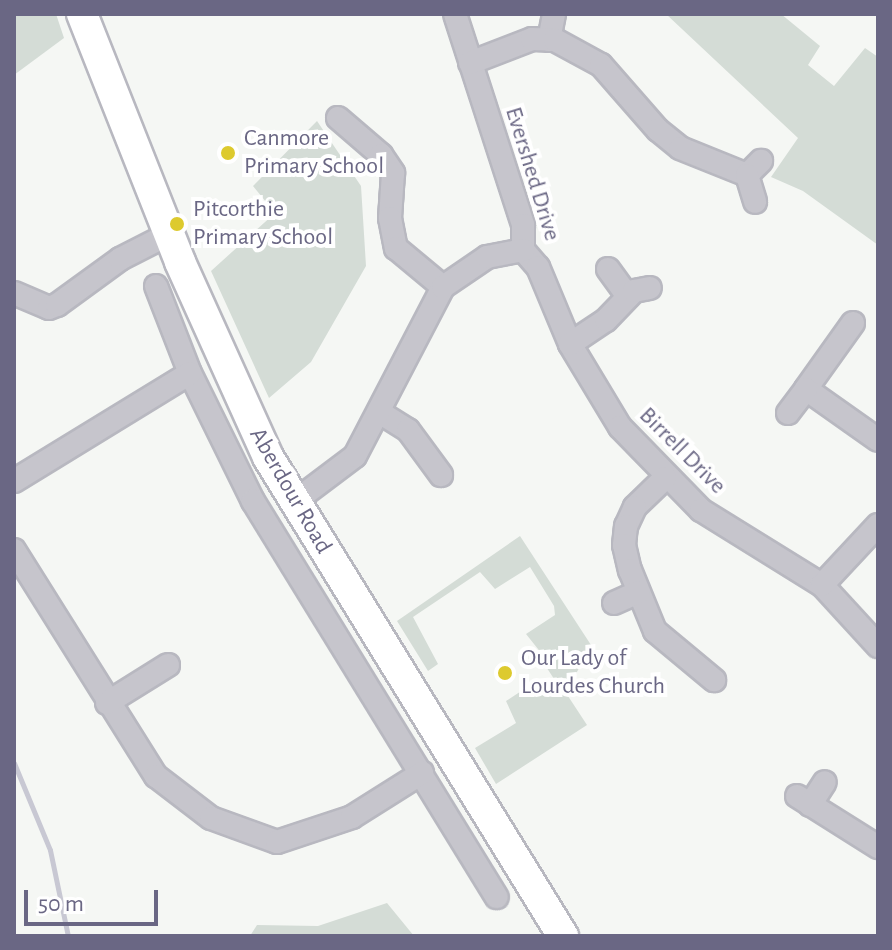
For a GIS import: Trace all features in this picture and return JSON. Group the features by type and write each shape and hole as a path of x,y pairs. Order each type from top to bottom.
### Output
{"main road":[{"name":"Aberdour Road","path":"82,14 169,234 241,403 294,502 563,936"}],"street":[{"name":"Evershed Drive","path":"455,14 523,225 523,250 538,267 570,344"},
{"path":"549,40 554,14"},
{"path":"470,63 532,39 549,40 579,50 601,65 680,148 754,168 755,202"},
{"path":"338,118 381,155 393,173 390,218 396,248 443,287"},
{"path":"14,293 49,308 57,305 120,259 169,234"},
{"path":"294,502 355,456 443,287 487,257 523,250"},
{"path":"608,269 628,297"},
{"name":"Aberdour Road","path":"156,286 190,373 253,501 497,897"},
{"path":"570,344 606,320 628,297 650,288"},
{"path":"788,413 853,323"},
{"name":"Birrell Drive","path":"570,344 620,427 665,478 701,510 822,585 878,646"},
{"path":"14,481 190,373"},
{"path":"806,389 878,440"},
{"path":"379,412 408,430 441,475"},
{"path":"665,478 635,507 626,526 624,545 655,631 669,647 714,680"},
{"path":"822,585 878,525"},
{"path":"14,550 107,703 156,776 211,818 277,842 352,817 422,773"},
{"path":"614,603 639,592"},
{"path":"107,703 168,665"},
{"path":"825,782 803,800 878,847"},
{"path":"471,852 499,833"}],"shaded area":[{"path":"14,14 56,14 64,38 14,75"},
{"path":"666,14 781,14 820,46 808,65 834,86 865,48 878,57 878,245 803,191 771,177 798,138"},
{"path":"317,121 361,186 366,266 311,362 269,398 211,271 275,213 253,186"},
{"path":"520,536 591,645 566,693 587,725 496,784 475,748 516,723 506,701 538,680 545,689 556,682 543,662 546,659 526,634 555,615 554,606 530,567 495,589 480,572 413,617 438,664 428,671 397,621"},
{"path":"387,903 414,936 250,936 257,925 318,926"}],"waterway":[{"path":"14,763 50,850 68,936"}],"place":[{"name":"Canmore Primary School","path":"228,153"},
{"name":"Pitcorthie Primary School","path":"177,224"},
{"name":"Our Lady of Lourdes Church","path":"505,673"}]}
